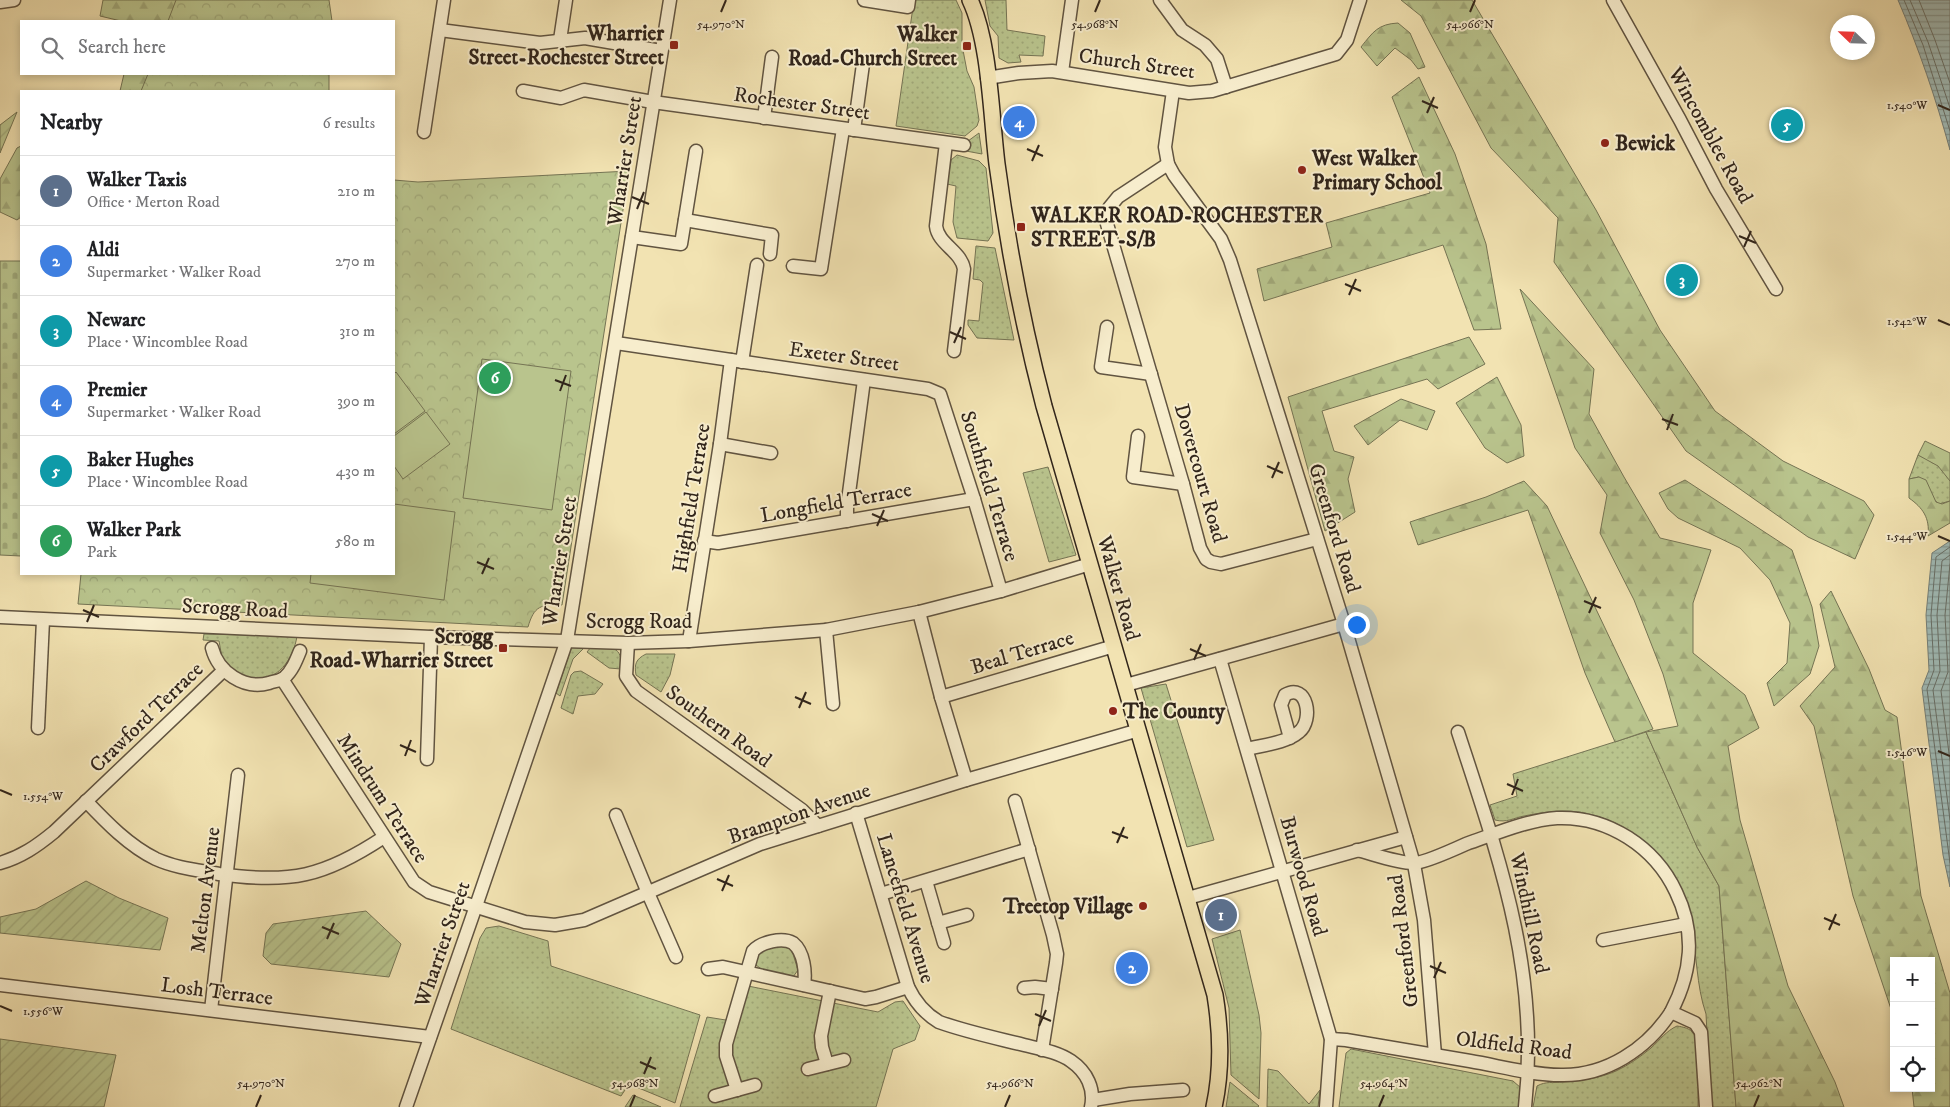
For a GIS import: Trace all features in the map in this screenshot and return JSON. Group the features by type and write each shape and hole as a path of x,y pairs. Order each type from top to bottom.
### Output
{"main road":[{"name":"Walker Road","path":"970,0 980,29 997,164 1021,313 1044,406 1210,976 1218,1013 1220,1070 1214,1107"}],"street":[{"path":"0,2 14,0"},
{"path":"424,132 444,0"},
{"path":"560,40 566,0"},
{"name":"Wharrier Street","path":"406,1107 566,640 616,343 670,0"},
{"path":"864,0 908,7 909,0"},
{"path":"1062,72 1072,0"},
{"path":"1160,0 1182,30 1205,44 1217,59 1226,87"},
{"name":"Church Street","path":"987,78 1039,71 1062,72 1199,94 1336,54 1347,40 1360,0"},
{"name":"Wincomblee Road","path":"1612,0 1680,120 1716,189 1776,289"},
{"path":"440,30 540,43 585,38 662,51"},
{"path":"764,118 772,57"},
{"path":"793,266 821,269 848,129 863,64"},
{"name":"Rochester Street","path":"523,91 561,98 584,90 653,102 964,145"},
{"name":"Greenford Road","path":"1173,91 1165,148 1168,164 1174,176 1221,239 1230,260 1344,624 1414,864 1424,920 1435,1055"},
{"path":"946,143 938,198 936,230 938,235 961,260 964,269 954,351"},
{"path":"632,237 681,244 696,151"},
{"name":"Dovercourt Road","path":"1168,164 1118,197 1109,208 1106,216 1109,234 1184,484 1202,555 1211,562 1221,564 1317,539"},
{"path":"685,220 772,235 770,254"},
{"path":"736,361 757,265"},
{"path":"1107,327 1101,367 1151,374"},
{"name":"Exeter Street","path":"616,343 928,389 940,394"},
{"name":"Highfield Terrace","path":"689,641 720,444 736,361"},
{"path":"847,521 847,508 864,380"},
{"name":"Southfield Terrace","path":"940,394 1001,591"},
{"path":"1138,436 1133,477 1184,484"},
{"path":"720,444 771,453"},
{"name":"Longfield Terrace","path":"704,541 718,543 974,499"},
{"name":"Scrogg Road","path":"0,618 431,637 628,643 689,641 826,630 919,612 1001,591 1090,564"},
{"path":"919,612 941,697 966,780"},
{"path":"38,728 44,620"},
{"path":"1126,685 1344,624"},
{"path":"826,630 833,704"},
{"path":"427,759 431,637"},
{"name":"Southern Road","path":"628,643 626,676 636,691 802,810 818,826"},
{"name":"Beal Terrace","path":"941,697 1114,646"},
{"name":"Scrogg Road","path":"212,648 214,657 224,670"},
{"name":"Scrogg Road","path":"282,679 294,665 300,651"},
{"name":"Burwood Road","path":"1220,658 1331,1039 1326,1107"},
{"path":"224,670 248,684 262,685 282,679"},
{"name":"Crawford Terrace","path":"0,863 12,860 36,848 224,670"},
{"name":"Mindrum Terrace","path":"282,679 414,882 430,892 476,906"},
{"name":"Brampton Avenue","path":"476,906 525,922 555,925 584,920 648,894 760,844 856,813 1139,730"},
{"name":"Windhill Road","path":"1458,732 1492,835 1509,894 1519,945 1527,1009 1529,1072 1526,1107"},
{"path":"1247,749 1290,738"},
{"name":"Melton Avenue","path":"211,1010 238,775"},
{"path":"86,800 130,842 155,858 180,868 227,875 285,878 321,871 356,856 384,838"},
{"path":"1015,801 1056,945 1056,962 1042,1050"},
{"name":"Lancefield Avenue","path":"856,813 908,987 916,1003 939,1022 1062,1056 1077,1065 1090,1083 1092,1103"},
{"path":"616,815 676,957"},
{"name":"Oldfield Road","path":"1331,1039 1529,1072 1571,1075 1606,1067 1629,1055 1657,1031 1679,998 1688,970 1690,950 1686,924 1674,886 1657,862 1637,842 1607,826 1583,820 1557,818 1527,824 1492,835 1414,864"},
{"path":"1188,898 1406,837"},
{"path":"881,894 1029,850"},
{"path":"1357,850 1414,864"},
{"path":"926,881 944,942"},
{"path":"938,923 967,915"},
{"path":"1603,940 1686,924"},
{"path":"736,1090 726,1056 726,1044 751,956 756,948 781,940 790,941 797,946 805,972 804,986"},
{"path":"708,969 723,966 830,992 871,999 908,987"},
{"name":"Losh Terrace","path":"0,985 430,1037"},
{"path":"1024,988 1035,987 1052,990"},
{"path":"828,1064 820,1036 830,992"},
{"path":"1671,1012 1695,1023 1701,1032 1706,1107"},
{"path":"808,1069 844,1060"},
{"path":"715,1096 754,1085"},
{"path":"1092,1103 1130,1094 1183,1090"},
{"path":"1130,1094 1133,1107"}],"green space":[{"path":"103,0 192,0 215,20 117,20 100,16"},
{"path":"176,0 329,0 332,20 168,20"},
{"path":"914,0 956,0 962,13 962,45 967,71 974,87 979,120 977,126 965,136 896,126"},
{"path":"985,0 1006,0 1007,30 1045,36 1043,56 1019,55 1021,62 1008,63 999,58 998,36 990,26"},
{"path":"1401,0 1472,0 1596,210 1660,330 1715,411 1783,461 1864,501 1874,515 1855,559 1808,537 1686,451 1554,262 1558,218 1491,148 1421,16"},
{"path":"1398,23 1410,33 1425,67 1418,69 1411,60 1395,48 1377,66 1361,47 1376,30 1385,25"},
{"path":"124,75 232,75 233,90 120,90"},
{"path":"148,75 329,75 329,90 141,90"},
{"path":"1419,77 1455,154 1486,244 1501,329 1474,330 1443,245 1264,301 1257,269 1332,247 1326,223 1430,193 1392,97"},
{"path":"17,112 0,153 0,125"},
{"path":"979,133 982,154 966,151 968,141"},
{"path":"20,146 20,218 17,220 0,212 0,179 17,148"},
{"path":"957,155 979,161 986,168 993,233 988,241 957,238 953,222 956,186 947,184 951,160"},
{"path":"629,171 562,605 549,605 539,608 530,620 528,627 78,604 81,575 395,575 395,180 418,182"},
{"path":"976,246 995,248 1014,340 977,338 968,325 968,320 979,321 983,283 980,280 973,279"},
{"path":"0,261 20,261 20,556 0,555"},
{"path":"1520,289 1594,369 1589,414 1660,538 1711,550 1693,603 1693,653 1745,695 1759,728 1728,746 1740,820 1788,986 1835,1082 1844,1107 1736,1107 1719,886 1697,847 1646,732 1678,726 1663,674 1634,600 1600,533 1607,495 1575,448"},
{"path":"1469,337 1485,364 1438,389 1427,379 1322,411 1334,451 1354,457 1348,479 1355,512 1325,531 1288,397"},
{"path":"482,359 571,371 552,510 463,498"},
{"path":"395,373 425,411 395,433"},
{"path":"1497,377 1521,425 1524,456 1507,463 1485,448 1456,403"},
{"path":"1401,399 1435,411 1427,430 1400,420 1368,445 1354,426"},
{"path":"426,412 450,444 403,479 395,467 395,435"},
{"path":"1925,441 1950,453 1950,481 1938,466 1918,455"},
{"path":"1918,455 1937,464 1948,475 1950,480 1950,501 1939,504 1933,498 1923,480 1919,477 1909,479"},
{"path":"1048,467 1076,555 1049,562 1023,473"},
{"path":"1919,477 1926,480 1936,502 1942,504 1950,501 1950,523 1928,536 1928,524 1925,514 1909,498 1909,479"},
{"path":"1685,480 1792,550 1812,607 1819,646 1810,674 1774,706 1767,683 1787,663 1790,623 1770,580 1740,548 1678,518 1668,509 1659,493"},
{"path":"1524,481 1547,506 1653,729 1615,742 1585,673 1528,510 1418,545 1410,522 1486,497"},
{"path":"395,504 455,512 444,600 310,583 311,575 395,575"},
{"path":"1831,591 1869,669 1885,710 1897,717 1921,896 1950,993 1950,1107 1914,1107 1912,1092 1935,1092 1935,957 1890,957 1890,1006 1853,896 1814,726 1800,706 1835,667 1820,604"},
{"path":"204,634 297,636 292,653 283,668 269,677 260,679 243,676 223,663 219,641 203,640"},
{"path":"572,646 586,646 573,659 560,696 556,693"},
{"path":"591,647 604,647 618,651 621,669 609,668 587,652"},
{"path":"646,654 675,654 670,675 661,692 636,675 636,662"},
{"path":"581,671 603,684 595,694 578,696 573,714 561,708 571,675 574,672"},
{"path":"1166,684 1214,840 1187,847 1141,688"},
{"path":"1646,732 1698,849 1719,886 1736,1107 1711,1107 1706,1014 1700,992 1693,935 1686,904 1668,867 1641,839 1605,819 1585,813 1562,811 1539,813 1507,821 1499,821 1495,820 1490,805 1517,796 1513,774"},
{"path":"86,881 119,898 168,918 160,950 0,933 0,917 36,909"},
{"path":"366,911 401,944 389,977 271,964 263,956 266,933 273,924"},
{"path":"499,926 548,941 551,966 700,1015 675,1103 629,1084 621,1096 451,1029 480,938 486,928"},
{"path":"1240,930 1259,1015 1261,1033 1259,1099 1231,1075 1229,1008 1212,939"},
{"path":"778,946 787,946 792,951 798,970 793,977 764,971 756,965 757,957 762,951"},
{"path":"748,986 878,1012 895,1002 903,1001 920,1026 915,1040 893,1049 876,1107 680,1107 707,1017 738,1022"},
{"path":"1677,1026 1690,1030 1696,1040 1698,1107 1533,1107 1537,1086 1540,1084 1590,1079 1616,1071 1639,1058 1666,1033"},
{"path":"0,1039 116,1055 104,1107 0,1107"},
{"path":"1351,1049 1513,1081 1521,1088 1519,1107 1339,1107 1346,1053"},
{"path":"1268,1069 1278,1071 1309,1104 1320,1090 1318,1107 1267,1107"},
{"path":"1230,1082 1259,1106 1226,1107"},
{"path":"633,1095 661,1107 625,1107"}],"water":[{"path":"1898,0 1950,0 1950,150 1927,74"},
{"path":"1950,541 1950,887 1943,855 1922,688 1929,670 1926,615 1932,553"}],"place":[{"name":"Wharrier Street-Rochester Street","path":"674,45"},
{"name":"Walker Road-Church Street","path":"967,46"},
{"name":"Premier","path":"1019,122"},
{"name":"Baker Hughes","path":"1787,125"},
{"name":"Bewick","path":"1605,143"},
{"name":"West Walker Primary School","path":"1302,170"},
{"name":"WALKER ROAD-ROCHESTER STREET-S/B","path":"1021,227"},
{"name":"Newarc","path":"1682,280"},
{"name":"Walker Park","path":"495,378"},
{"name":"Scrogg Road-Wharrier Street","path":"503,648"},
{"name":"The County","path":"1113,711"},
{"name":"Treetop Village","path":"1143,906"},
{"name":"Walker Taxis","path":"1221,915"},
{"name":"Aldi","path":"1132,968"}]}
